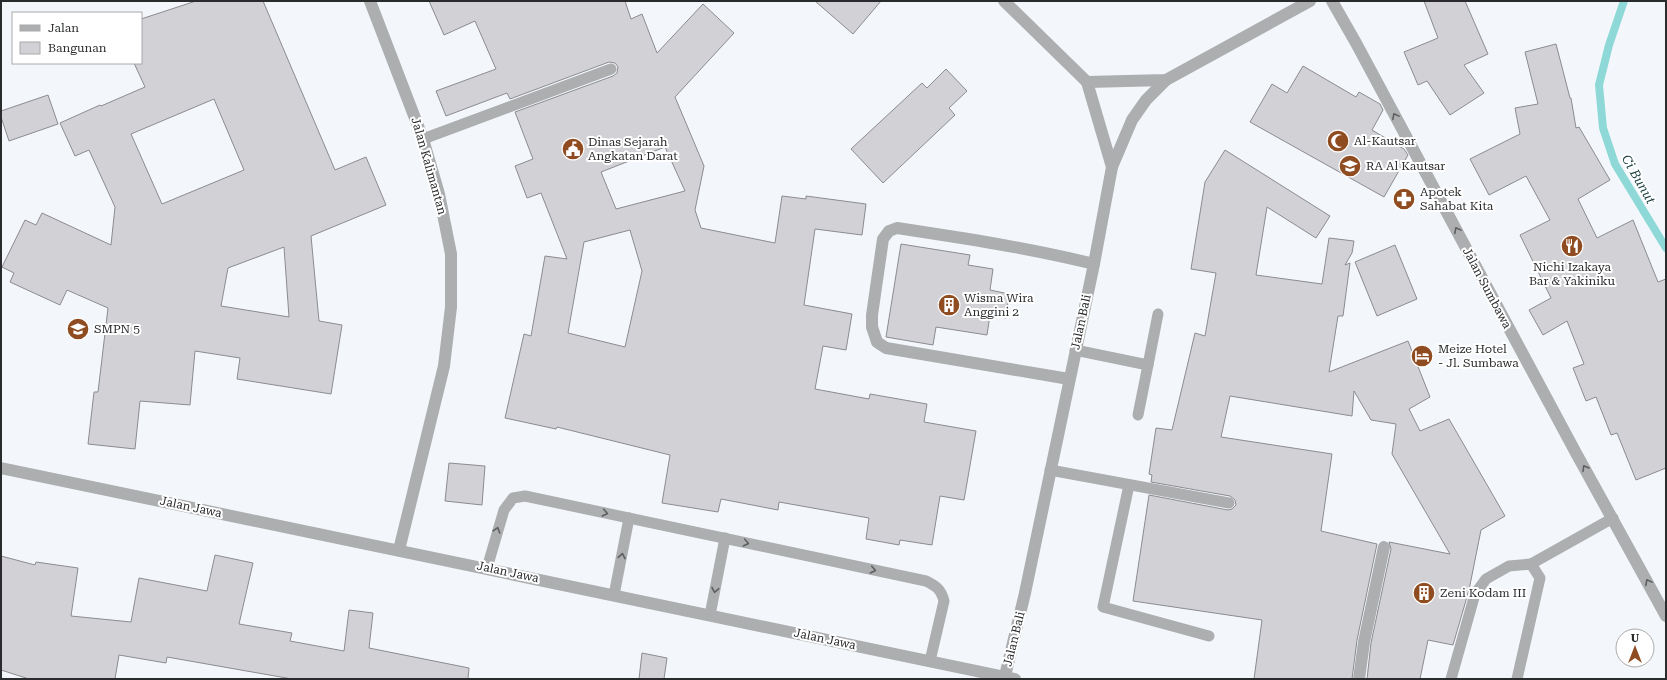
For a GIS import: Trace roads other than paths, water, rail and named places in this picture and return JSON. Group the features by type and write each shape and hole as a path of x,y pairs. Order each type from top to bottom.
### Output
{"street":[{"name":"Jalan Kalimantan","path":"370,1 423,139 439,194 451,254 451,307 444,366 399,550"},
{"name":"Jalan Bali","path":"1004,1 1087,82 1112,167 1094,264 1025,593 1010,678"},
{"path":"1112,167 1132,120 1146,100 1166,80 1310,1"},
{"name":"Jalan Sumbawa","path":"1332,1 1360,50 1576,453 1666,616"},
{"path":"1087,82 1166,80"},
{"path":"1069,379 886,348 877,342 872,327 872,315 883,238 889,231 897,228 984,242 1094,264"},
{"name":"Jalan Jawa","path":"1,468 1010,678"},
{"path":"1359,679 1364,642 1384,547"}],"lane":[{"path":"423,139 611,69"},
{"path":"1138,415 1158,314"},
{"path":"1075,350 1148,365"},
{"path":"1050,470 1229,503"},
{"path":"1129,485 1103,607 1209,636"},
{"path":"487,568 504,510 513,498 525,496 926,581 937,586 944,601 930,661"},
{"path":"614,595 629,518"},
{"path":"1451,679 1474,594 1486,579 1510,566 1531,564 1613,518"},
{"path":"710,615 725,538"},
{"path":"1517,679 1540,578 1531,564"}],"waterway":[{"name":"Ci Bunut","path":"1624,1 1609,45 1599,85 1603,128 1615,164 1666,248"}],"place":[{"name":"Al-Kautsar","path":"1338,141"},
{"name":"Dinas Sejarah Angkatan Darat","path":"573,149"},
{"name":"RA Al Kautsar","path":"1350,166"},
{"name":"Apotek Sahabat Kita","path":"1404,199"},
{"name":"Nichi Izakaya Bar & Yakiniku","path":"1572,246"},
{"name":"Wisma Wira Anggini 2","path":"949,305"},
{"name":"SMPN 5","path":"78,329"},
{"name":"Meize Hotel - Jl. Sumbawa","path":"1422,356"},
{"name":"Zeni Kodam III","path":"1424,593"}]}
